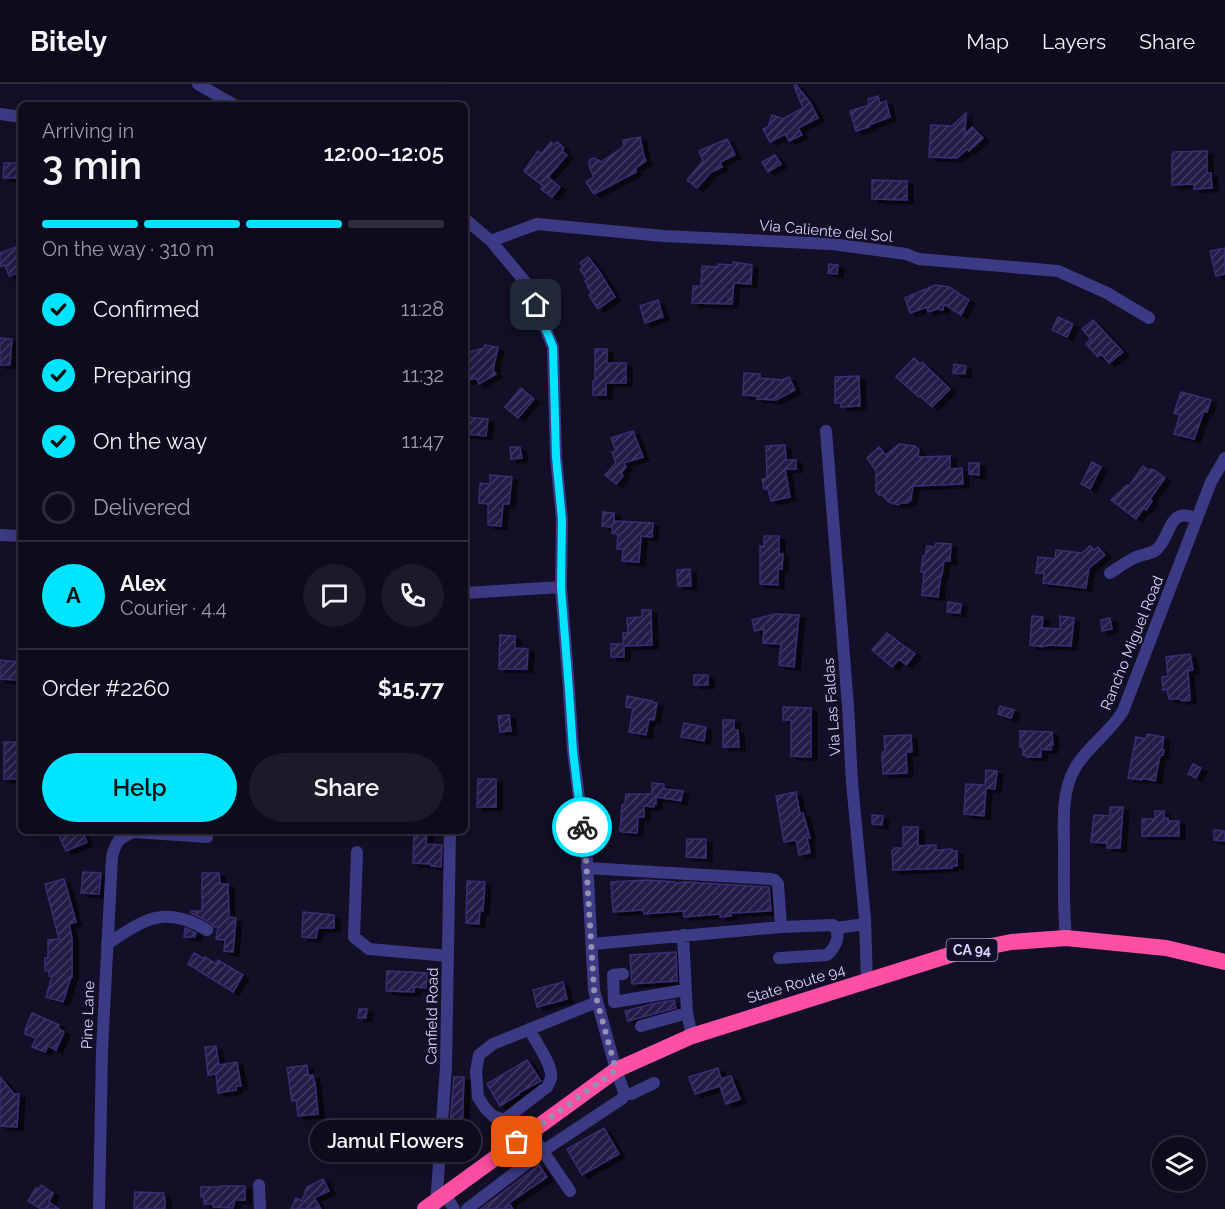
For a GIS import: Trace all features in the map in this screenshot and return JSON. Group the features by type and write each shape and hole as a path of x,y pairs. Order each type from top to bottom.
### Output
{"highway":[{"name":"State Route 94","path":"436,1203 616,1070 692,1036 953,954 1011,942 1066,938 1166,948 1225,962"}],"street":[{"path":"198,84 229,102"},
{"path":"0,114 18,117"},
{"path":"467,1209 543,1151 623,1098 624,1092 594,990 587,868 573,751 561,587 562,520 556,457 553,347 527,284 491,241 468,222"},
{"name":"Via Caliente del Sol","path":"491,241 537,224 663,236 832,244 906,254 919,259 1058,271 1107,293 1149,318"},
{"name":"Via Las Faldas","path":"826,431 852,783 866,924 867,982"},
{"name":"Rancho Miguel Road","path":"1066,938 1064,804 1068,783 1074,769 1092,746 1116,723 1123,711 1211,482 1225,458"},
{"path":"1110,573 1136,557 1153,552 1160,546 1172,521 1178,516 1187,514 1197,519"},
{"path":"0,535 18,536"},
{"path":"468,593 561,587"},
{"name":"Pine Lane","path":"99,1209 102,1050 112,857 115,844 128,834"},
{"path":"162,834 207,837"},
{"name":"Canfield Road","path":"436,1203 446,1067 450,834"},
{"path":"357,852 354,937 369,950 448,956"},
{"path":"587,868 775,880 778,884 781,927"},
{"path":"107,944 143,922 168,916 192,921 207,930"},
{"path":"592,944 781,927 833,925 836,928 866,924"},
{"path":"779,958 827,955 836,943 838,933 836,928"},
{"path":"682,935 687,1013 692,1036"},
{"path":"623,974 613,975 614,1002 685,990"},
{"path":"570,1191 543,1151 485,1108 478,1097 476,1071 479,1055 493,1044 597,1002"},
{"path":"641,1026 687,1013"},
{"path":"504,1120 546,1087 550,1080 548,1065 528,1029"},
{"path":"624,1092 631,1094 654,1083"},
{"path":"259,1185 260,1209"},
{"path":"436,1203 454,1209"}],"building":[{"path":"796,85 810,102 818,118 798,128 802,135 789,141 785,134 770,142 763,129 768,127 772,115 783,119 803,108 794,86"},
{"path":"878,96 880,103 886,101 890,117 856,131 850,111 869,105 868,99"},
{"path":"966,113 965,134 972,127 983,138 957,158 929,157 931,125 952,126"},
{"path":"640,137 646,161 636,168 636,172 594,194 586,182 594,177 590,169 591,159 595,158 601,162 624,146 623,140"},
{"path":"727,139 735,155 720,162 722,167 711,172 697,188 687,180 703,161 699,151"},
{"path":"551,142 554,145 557,142 564,148 562,151 567,155 548,177 560,187 552,197 541,189 543,186 524,171 538,151 541,154"},
{"path":"1207,151 1207,173 1211,173 1212,188 1194,189 1194,184 1172,185 1172,154 1174,152"},
{"path":"775,155 781,164 768,172 762,162"},
{"path":"4,163 18,163 18,178 3,178"},
{"path":"872,180 907,181 907,200 872,199"},
{"path":"18,246 18,273 9,276 5,265 0,267 0,253"},
{"path":"1225,248 1225,274 1216,276 1210,251"},
{"path":"588,257 615,297 598,309 589,295 592,293 580,269 583,267 580,263"},
{"path":"733,262 752,265 751,284 734,283 732,304 692,303 693,286 701,286 702,266 718,267 718,264 732,265"},
{"path":"829,264 838,265 837,274 828,273"},
{"path":"935,285 949,287 969,300 961,315 944,304 943,310 928,312 927,307 910,313 905,298"},
{"path":"658,300 663,317 645,323 640,306"},
{"path":"1058,317 1073,324 1067,337 1052,330"},
{"path":"1093,320 1123,352 1109,363 1101,354 1098,357 1086,344 1091,339 1082,329"},
{"path":"0,338 12,339 10,365 0,365"},
{"path":"485,345 498,347 493,370 496,374 479,384 476,378 468,380 468,352 484,348"},
{"path":"595,349 607,349 607,363 626,363 626,383 606,383 606,395 593,395"},
{"path":"914,358 920,364 922,362 950,389 932,407 896,377"},
{"path":"954,364 966,366 965,374 953,373"},
{"path":"744,373 760,374 760,378 782,380 789,377 795,390 776,400 757,399 757,396 743,395"},
{"path":"859,376 860,406 841,407 841,403 835,403 835,377"},
{"path":"521,388 534,399 518,418 505,407"},
{"path":"1181,392 1211,400 1207,412 1204,411 1194,439 1174,434 1180,415 1174,413"},
{"path":"468,417 488,419 486,436 468,434"},
{"path":"633,431 643,457 624,463 626,467 621,473 623,476 616,484 605,475 616,463 612,452 616,451 611,438"},
{"path":"899,444 915,446 919,450 918,457 950,456 950,469 962,468 963,484 913,486 911,500 907,503 898,505 889,502 876,491 876,471 867,458 879,447 886,455"},
{"path":"785,445 786,460 796,460 796,469 785,469 790,497 771,501 768,489 764,489 762,479 767,478 766,446"},
{"path":"510,447 520,447 522,458 511,459"},
{"path":"1092,462 1101,467 1090,489 1081,484"},
{"path":"969,463 979,463 979,475 969,474"},
{"path":"1143,466 1165,478 1150,499 1152,501 1146,510 1144,508 1136,519 1111,500 1127,485 1129,486"},
{"path":"490,475 512,477 509,504 503,504 501,526 488,525 488,504 479,503 480,483 490,484"},
{"path":"603,512 614,513 614,521 653,523 652,537 641,536 639,562 622,561 623,549 617,549 618,534 612,533 612,527 602,526"},
{"path":"764,536 779,536 779,554 783,554 782,569 778,569 778,585 760,584 760,546 764,547"},
{"path":"936,543 951,544 950,561 944,561 938,597 922,595 924,572 921,572 927,546 935,547"},
{"path":"1090,546 1094,550 1098,547 1105,555 1089,568 1086,588 1043,583 1044,573 1036,573 1038,557 1055,559 1056,550 1082,553"},
{"path":"690,569 691,586 678,586 677,570"},
{"path":"948,602 961,604 960,613 947,612"},
{"path":"642,610 651,610 652,645 624,646 624,657 611,657 611,644 623,644 623,633 628,633 627,618 642,617"},
{"path":"775,614 799,615 794,667 779,665 781,644 763,643 764,629 755,631 752,620"},
{"path":"1032,616 1043,617 1042,628 1060,629 1060,616 1074,618 1071,646 1030,645"},
{"path":"1110,618 1112,629 1102,631 1101,620"},
{"path":"887,633 915,654 906,665 899,659 892,667 872,650"},
{"path":"500,635 515,636 515,648 528,649 527,669 499,669"},
{"path":"1190,654 1193,670 1188,671 1190,700 1169,699 1167,689 1163,690 1162,678 1168,676 1166,657"},
{"path":"0,660 18,662 17,680 0,679"},
{"path":"694,675 708,675 708,685 694,685"},
{"path":"627,696 657,703 654,720 649,719 646,735 629,732 633,708 626,707"},
{"path":"1000,706 1014,710 1011,718 998,714"},
{"path":"783,707 811,708 811,757 791,756 791,720 783,720"},
{"path":"509,715 511,731 500,732 498,716"},
{"path":"723,720 734,720 734,730 738,730 739,747 723,747"},
{"path":"684,723 706,727 704,741 681,737"},
{"path":"1020,731 1052,732 1051,750 1041,749 1041,757 1026,757 1023,755 1023,747 1020,747"},
{"path":"1147,734 1164,737 1163,755 1160,756 1155,781 1128,778 1136,737 1146,739"},
{"path":"911,735 912,752 906,752 907,773 883,774 884,736"},
{"path":"4,742 18,742 18,779 4,779"},
{"path":"1193,764 1201,768 1196,778 1188,774"},
{"path":"986,770 997,771 995,789 986,788 984,816 964,814 966,784 985,785"},
{"path":"478,779 496,779 496,807 477,807"},
{"path":"652,783 664,784 664,789 683,791 681,801 656,797 654,807 644,806 644,817 638,817 637,833 620,831 622,805 625,804 626,794 652,794"},
{"path":"796,792 800,814 803,813 810,838 807,838 810,853 799,855 796,840 784,842 776,796"},
{"path":"1110,807 1123,807 1120,848 1107,848 1107,843 1091,842 1094,815 1110,816"},
{"path":"1155,811 1164,811 1164,818 1168,818 1168,821 1179,821 1179,836 1142,836 1142,819 1155,819"},
{"path":"872,815 883,816 882,825 872,824"},
{"path":"903,827 918,827 918,846 936,845 936,850 957,851 957,866 893,870 892,850 903,848"},
{"path":"1214,830 1225,831 1225,841 1214,840"},
{"path":"58,834 83,834 87,842 66,851"},
{"path":"414,834 427,834 426,844 442,845 441,867 413,863"},
{"path":"687,839 706,839 706,858 686,857"},
{"path":"83,872 101,873 99,894 81,893"},
{"path":"202,873 219,873 220,884 228,884 229,917 236,918 233,952 224,951 225,940 216,939 218,927 214,927 211,923 191,913 191,911 202,911"},
{"path":"64,879 76,922 69,924 72,938 72,977 63,1002 46,997 52,976 49,976 49,971 45,971 48,940 59,939 45,884"},
{"path":"647,880 769,887 771,911 731,913 731,916 720,917 720,914 684,917 683,911 644,914 643,910 613,912 611,882"},
{"path":"467,881 485,882 483,911 480,910 479,924 466,923"},
{"path":"303,912 334,915 334,928 318,928 316,938 302,937"},
{"path":"185,928 196,933 195,937 184,937"},
{"path":"676,952 677,981 632,984 630,955"},
{"path":"194,953 216,964 218,960 243,975 233,992 188,964"},
{"path":"387,971 427,973 426,988 414,987 414,992 386,991"},
{"path":"563,982 567,999 537,1007 533,990"},
{"path":"674,1000 676,1008 628,1021 625,1011"},
{"path":"359,1009 367,1009 366,1018 358,1018"},
{"path":"32,1013 59,1025 58,1028 64,1032 56,1050 48,1046 45,1052 32,1047 36,1038 25,1034 25,1030"},
{"path":"216,1046 219,1065 237,1062 241,1086 236,1086 236,1090 218,1093 216,1074 208,1075 205,1047"},
{"path":"527,1060 541,1081 500,1106 487,1084"},
{"path":"307,1065 308,1076 313,1075 315,1082 318,1114 298,1116 296,1100 292,1101 287,1068"},
{"path":"718,1068 721,1079 731,1076 740,1099 726,1104 720,1086 695,1094 689,1077"},
{"path":"0,1077 14,1094 19,1094 17,1127 0,1126"},
{"path":"454,1077 464,1077 462,1135 449,1135"},
{"path":"604,1128 619,1154 582,1175 567,1149"},
{"path":"539,1165 547,1177 509,1203 513,1209 481,1209"},
{"path":"323,1179 329,1191 314,1198 321,1209 291,1209 296,1198 302,1201 307,1187"},
{"path":"41,1185 53,1193 49,1202 59,1209 41,1209 28,1201 36,1188 39,1189"},
{"path":"245,1186 245,1200 235,1200 233,1208 204,1204 201,1187"},
{"path":"135,1192 164,1193 165,1209 134,1209"}],"way so far":[{"path":"517,1142 616,1070 594,990 582,827"}],"place":[{"name":"Jamul Flowers","path":"517,1142"}],"route":[{"path":"536,305 553,347 556,457 562,520 561,587 573,751 582,827"}]}
